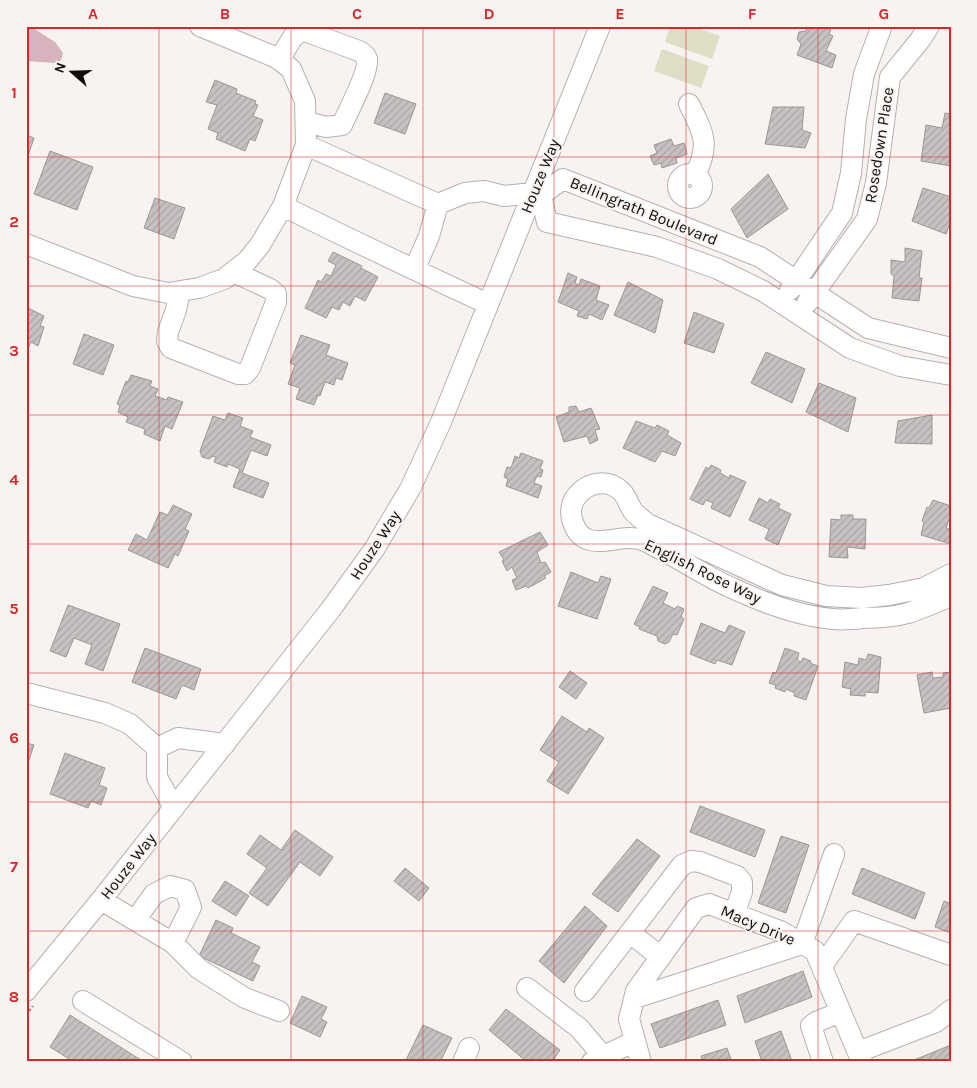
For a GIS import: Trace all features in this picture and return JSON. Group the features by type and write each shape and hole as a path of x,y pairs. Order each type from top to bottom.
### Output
{"street":[{"path":"26,244 133,286 168,293 199,288 224,279 247,261 260,244 282,206 306,145 307,122 305,101 291,69 279,60 200,26"},
{"name":"Houze Way","path":"32,995 101,900 332,609 375,548 411,486 441,422 488,304 537,194 600,26"},
{"name":"Rosedown Place","path":"782,303 796,279 842,213 851,173 856,119 864,74 875,47 880,26"},
{"name":"Rosedown Place","path":"799,315 866,219 877,175 890,77 929,26"},
{"path":"279,60 292,37 302,30 359,51 367,59 366,70 342,125 326,127 307,122"},
{"path":"657,247 681,194 678,185 681,177 690,174 695,175 702,161 704,135 689,104"},
{"path":"306,145 438,204 465,193 484,192 504,196 537,194"},
{"path":"851,173 877,175"},
{"name":"Bellingrath Boulevard","path":"951,348 868,328 760,257 563,179 537,194 547,222 657,247 718,269 763,291 850,348 900,366 951,375"},
{"path":"415,268 429,236 438,204"},
{"path":"282,206 377,253 415,268 488,304"},
{"path":"180,291 168,332 167,342 171,348 238,374 245,374 250,368 276,302 276,294 270,289 238,274 235,270"},
{"path":"900,366 907,337"},
{"name":"English Rose Way","path":"951,574 924,588 889,595 862,598 826,596 782,585 644,531 732,588 775,606 800,613 834,619 879,618 908,613 951,596"},
{"path":"775,606 782,585"},
{"path":"26,693 105,713 130,724 157,748 157,777 174,808"},
{"path":"157,748 178,738 225,744"},
{"path":"634,998 802,944 834,854"},
{"path":"585,991 682,865 691,861 700,862 738,876 742,882 742,892 734,914"},
{"path":"136,919 154,894 170,886 185,890 191,908 173,942"},
{"path":"101,900 173,942 199,969 245,998 280,1011"},
{"name":"Macy Drive","path":"641,1062 629,1019 636,991 696,908 709,904 780,931 815,951 860,1057"},
{"path":"822,966 854,922 951,955"},
{"path":"630,933 661,957"},
{"path":"527,988 579,1028 600,1060 635,1041"},
{"path":"83,1002 182,1062"},
{"path":"860,1057 936,1022 951,1010"},
{"path":"823,1062 811,1026 816,1022 841,1012"}],"path":[{"path":"26,1015 32,995"}],"shaded area":[{"path":"26,26 30,26 55,42 63,53 61,60 55,63 26,61"},
{"path":"670,26 692,26 720,36 712,59 665,42"},
{"path":"662,49 709,66 701,88 654,71"}],"building":[{"path":"807,26 822,26 831,30 829,34 833,36 826,51 836,55 832,68 797,55 801,44 797,39 799,32 806,31"},
{"path":"215,80 237,89 236,93 256,101 255,104 258,105 253,116 263,120 255,141 250,139 245,151 216,139 218,133 208,129 217,105 206,102"},
{"path":"385,93 416,104 405,134 374,123"},
{"path":"773,107 804,107 802,130 811,133 805,148 765,144"},
{"path":"945,113 951,114 951,166 921,161 926,125 942,128"},
{"path":"26,135 34,138 28,156 26,155"},
{"path":"671,139 674,146 684,143 687,154 676,158 677,163 662,168 661,163 654,165 650,156 657,153 654,145"},
{"path":"50,151 93,167 77,210 34,194"},
{"path":"768,174 788,209 747,238 731,209"},
{"path":"923,188 951,197 951,220 946,234 912,221"},
{"path":"155,198 185,208 174,239 144,228"},
{"path":"905,248 922,251 919,278 922,278 919,301 892,298 894,276 891,274 891,260 905,262"},
{"path":"333,252 362,266 361,268 378,277 365,301 355,296 350,306 343,302 339,310 332,307 326,318 305,308 318,280 321,282 326,274 331,276 336,265 328,261"},
{"path":"568,273 577,277 575,283 579,285 581,279 600,286 596,300 609,305 602,320 589,314 587,319 577,316 579,311 558,302"},
{"path":"628,282 663,300 655,333 614,315"},
{"path":"26,307 44,316 40,326 44,327 38,346 31,342 26,353"},
{"path":"694,312 724,324 714,353 684,343"},
{"path":"84,334 114,345 103,375 73,364"},
{"path":"301,335 330,345 326,355 348,363 342,380 336,378 334,385 325,382 320,396 318,395 314,405 296,399 300,388 288,384 295,365 290,363"},
{"path":"766,352 805,369 792,403 751,383"},
{"path":"131,375 152,381 150,386 158,389 155,396 167,400 168,397 183,402 172,429 165,426 160,441 144,434 145,429 126,422 128,417 118,412 120,405 117,404 126,381 128,382"},
{"path":"819,383 856,398 848,432 806,412"},
{"path":"576,406 579,412 591,408 600,429 595,430 598,440 590,444 587,436 564,442 556,417 569,412 569,407"},
{"path":"228,413 243,418 240,426 253,431 250,437 271,445 267,456 251,450 242,473 269,483 263,498 233,487 240,469 228,464 227,467 214,462 216,457 213,456 209,459 202,457 200,451 213,416 225,420"},
{"path":"932,415 932,444 895,443 898,421"},
{"path":"636,421 655,428 657,425 669,431 667,435 681,443 675,456 662,451 655,462 623,448"},
{"path":"521,453 543,461 540,469 543,470 541,477 537,476 534,483 542,486 538,498 506,486 508,479 504,477 507,467 511,468 515,456 519,458"},
{"path":"711,465 721,470 720,473 729,478 730,475 746,482 730,517 711,508 713,503 706,500 703,505 690,499 706,467 709,469"},
{"path":"759,498 768,503 770,499 780,504 778,508 791,514 778,545 765,539 769,529 749,520"},
{"path":"933,500 951,506 951,520 949,519 946,528 951,530 951,544 921,535 924,522 922,521 927,507 929,508"},
{"path":"173,505 192,514 185,529 189,531 178,556 175,554 168,568 128,550 136,534 147,540 160,512 168,515"},
{"path":"841,515 853,515 853,519 866,519 865,549 847,547 848,558 829,557 831,519 841,520"},
{"path":"540,532 548,545 537,552 541,563 545,562 551,572 544,576 546,578 528,588 526,586 516,590 512,580 517,578 512,567 507,571 502,561 504,560 499,552"},
{"path":"571,572 598,583 601,576 611,579 597,619 558,606"},
{"path":"653,586 668,593 663,603 675,609 677,606 684,609 681,617 684,619 677,635 673,634 669,642 665,644 658,641 657,636 639,629 640,627 634,624"},
{"path":"68,605 120,624 103,671 85,664 92,645 74,638 66,657 50,651"},
{"path":"701,623 725,633 729,625 745,632 732,665 717,660 715,664 690,654"},
{"path":"145,648 201,669 194,690 182,685 176,699 132,682"},
{"path":"785,648 799,653 797,660 801,662 803,658 818,666 806,700 794,696 795,693 786,689 785,692 775,688 776,685 769,683 773,672 776,673"},
{"path":"868,654 881,657 878,693 865,692 865,696 850,695 851,689 842,687 845,662 858,665 859,658 866,660"},
{"path":"570,671 587,683 576,699 559,687"},
{"path":"932,672 933,678 943,677 943,673 951,672 951,708 924,713 917,675"},
{"path":"562,716 587,732 589,728 604,738 568,794 547,781 559,762 540,750"},
{"path":"26,743 34,745 29,760 26,759"},
{"path":"65,753 105,768 99,785 107,788 101,805 91,801 88,808 50,794"},
{"path":"700,806 765,830 755,857 690,832"},
{"path":"295,830 333,857 320,876 300,862 268,906 249,893 267,868 247,854 260,835 281,850"},
{"path":"781,836 809,845 786,913 758,903"},
{"path":"637,839 660,856 618,912 592,894"},
{"path":"405,868 429,888 419,901 394,881"},
{"path":"862,868 925,893 915,919 852,894"},
{"path":"225,881 249,896 236,916 212,901"},
{"path":"944,901 951,904 951,933 935,927"},
{"path":"585,906 607,926 564,983 539,961"},
{"path":"216,920 233,928 231,933 260,947 252,962 260,966 253,981 199,956"},
{"path":"803,971 812,997 745,1023 737,996"},
{"path":"302,996 327,1007 321,1019 327,1022 320,1037 290,1023"},
{"path":"718,1000 726,1025 660,1048 651,1024"},
{"path":"506,1009 560,1050 552,1062 527,1062 489,1030"},
{"path":"70,1015 144,1062 74,1062 50,1047"},
{"path":"423,1025 452,1038 440,1062 405,1062"},
{"path":"781,1031 792,1061 762,1062 755,1041"},
{"path":"951,1045 951,1062 909,1062"},
{"path":"727,1048 732,1062 703,1062 701,1056"}]}
